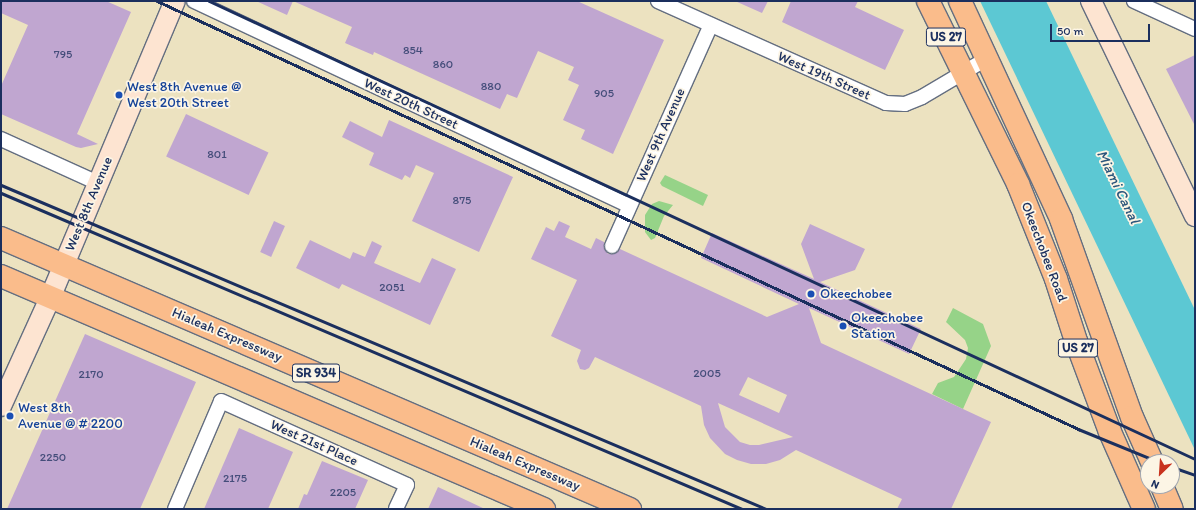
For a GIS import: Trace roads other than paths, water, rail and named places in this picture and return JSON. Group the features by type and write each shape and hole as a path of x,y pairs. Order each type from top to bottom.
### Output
{"main road":[{"name":"Okeechobee Road","path":"928,1 1018,184 1056,279 1076,341 1110,432 1144,509"},
{"name":"Okeechobee Road","path":"960,1 988,58 1061,219 1132,417 1148,454"},
{"name":"Hialeah Expressway","path":"1,238 630,509"},
{"name":"SR 934","path":"1,276 544,509"},
{"path":"1165,494 1172,509"}],"street":[{"name":"West 8th Avenue","path":"1,406 50,298 175,1"},
{"name":"West 20th Street","path":"194,1 629,206"},
{"name":"West 19th Street","path":"658,1 886,103 905,104 922,97 988,58"},
{"path":"1091,1 1195,216"},
{"path":"1134,1 1195,29"},
{"name":"West 9th Avenue","path":"612,246 711,26"},
{"path":"1,139 98,183"},
{"name":"West 21st Place","path":"175,509 221,401 407,484 396,509"}],"water":[{"name":"Miami Canal","path":"980,1 1046,1 1195,310 1195,450"}],"railway":[{"path":"157,1 1078,429 1140,454"},
{"path":"209,1 1195,459"},
{"path":"1,185 766,509"},
{"path":"1,193 742,509"},
{"path":"1180,470 1195,475"}],"place":[{"name":"West 8th Avenue @ West 20th Street","path":"119,95"},
{"name":"Okeechobee","path":"811,294"},
{"name":"Okeechobee Station","path":"843,326"},
{"name":"West 8th Avenue @ # 2200","path":"10,416"}]}
